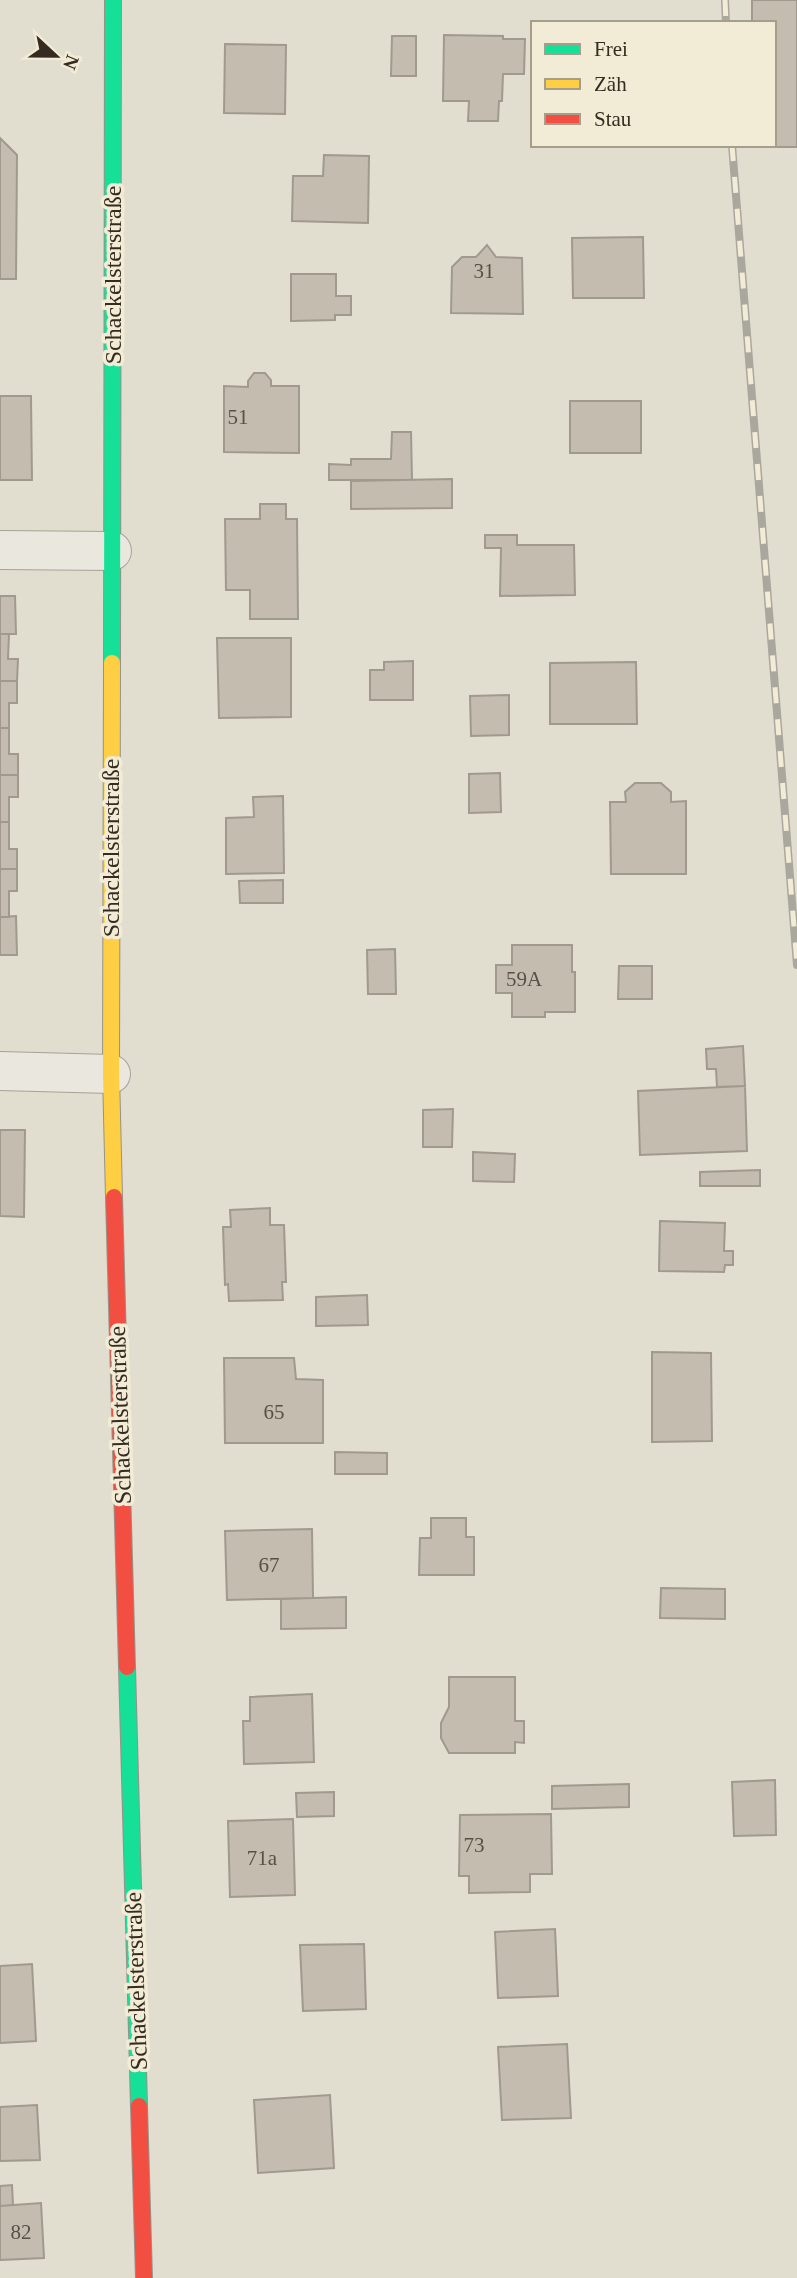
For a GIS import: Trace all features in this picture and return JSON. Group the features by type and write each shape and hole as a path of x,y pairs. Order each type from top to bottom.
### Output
{"street":[{"name":"Schackelsterstraße","path":"113,0 111,1074 144,2278"},
{"path":"0,550 112,551"},
{"path":"0,1071 111,1074"}],"building":[{"path":"752,0 797,0 797,147 776,147 776,21 752,21"},
{"path":"444,35 525,39 524,74 503,74 498,121 468,121 469,101 443,101"},
{"path":"392,36 416,36 416,76 391,76"},
{"path":"225,44 286,45 285,114 224,113"},
{"path":"0,138 17,155 16,279 0,279"},
{"path":"324,155 369,156 368,223 292,221 293,176 323,176"},
{"path":"643,237 644,298 573,298 572,238"},
{"path":"487,245 496,257 522,258 523,314 451,313 452,267 462,257 476,257"},
{"path":"291,274 336,274 336,296 351,296 351,315 335,315 335,320 291,321"},
{"path":"254,373 265,373 271,380 271,386 299,386 299,453 224,452 224,386 248,387 248,381"},
{"path":"0,396 31,396 32,480 0,480"},
{"path":"570,401 641,401 641,453 570,453"},
{"path":"392,432 411,432 412,480 329,480 329,464 351,465 351,459 391,459"},
{"path":"452,479 452,508 351,509 351,481"},
{"path":"260,504 286,504 286,519 297,519 298,619 250,619 250,590 226,590 225,519 260,519"},
{"path":"485,535 517,535 517,545 574,545 575,595 500,596 501,548 485,548"},
{"path":"0,596 15,596 16,634 0,634"},
{"path":"0,634 9,634 8,659 18,659 17,681 0,681"},
{"path":"217,638 291,638 291,717 219,718"},
{"path":"413,661 413,700 370,700 370,670 384,670 384,662"},
{"path":"636,662 637,724 550,724 550,663"},
{"path":"0,681 17,681 17,703 9,703 9,728 0,728"},
{"path":"509,695 509,735 471,736 470,696"},
{"path":"0,728 9,728 9,754 18,754 18,775 0,775"},
{"path":"500,773 501,812 469,813 469,774"},
{"path":"0,775 18,775 18,797 9,797 9,822 0,822"},
{"path":"635,783 661,783 671,792 671,802 686,801 686,874 611,874 610,802 626,802 625,792"},
{"path":"283,796 284,873 226,874 226,818 254,817 253,797"},
{"path":"0,822 9,822 9,849 17,849 17,869 0,869"},
{"path":"0,869 17,869 17,891 9,891 9,917 0,917"},
{"path":"283,880 283,903 240,903 239,881"},
{"path":"16,916 17,955 0,955 0,917"},
{"path":"512,945 572,945 575,1012 545,1012 545,1017 512,1017 512,993 496,993 496,965 512,965"},
{"path":"395,949 396,994 368,994 367,950"},
{"path":"619,966 652,966 652,999 618,999"},
{"path":"743,1046 745,1086 717,1087 716,1069 707,1069 706,1049"},
{"path":"745,1086 747,1151 640,1155 638,1091"},
{"path":"453,1109 452,1147 423,1147 423,1110"},
{"path":"0,1130 25,1130 24,1217 0,1216"},
{"path":"473,1152 515,1154 514,1182 473,1181"},
{"path":"760,1170 760,1186 700,1186 700,1172"},
{"path":"270,1208 270,1225 284,1225 286,1282 282,1282 283,1300 229,1301 228,1284 225,1285 223,1227 231,1227 230,1210"},
{"path":"660,1221 725,1223 724,1251 733,1251 733,1265 725,1265 724,1272 659,1271"},
{"path":"367,1295 368,1325 316,1326 316,1297"},
{"path":"652,1352 711,1353 712,1441 652,1442"},
{"path":"224,1358 294,1358 296,1379 323,1380 323,1443 225,1443"},
{"path":"335,1452 387,1453 387,1474 335,1474"},
{"path":"431,1518 466,1518 466,1537 474,1537 474,1575 419,1575 420,1538 431,1538"},
{"path":"312,1529 313,1598 227,1600 225,1531"},
{"path":"661,1588 725,1589 725,1619 660,1618"},
{"path":"346,1597 346,1628 281,1629 281,1599"},
{"path":"449,1677 515,1677 515,1721 524,1721 524,1743 515,1742 515,1753 449,1753 441,1738 441,1723 449,1707"},
{"path":"312,1694 314,1762 244,1764 243,1721 250,1721 250,1697"},
{"path":"775,1780 776,1835 734,1836 732,1782"},
{"path":"629,1784 629,1807 552,1809 552,1786"},
{"path":"334,1792 334,1816 297,1817 296,1793"},
{"path":"551,1814 552,1874 530,1874 530,1892 469,1893 469,1876 459,1876 460,1815"},
{"path":"293,1819 295,1895 230,1897 228,1821"},
{"path":"555,1929 558,1996 498,1998 495,1932"},
{"path":"364,1944 366,2009 303,2011 300,1945"},
{"path":"32,1964 36,2041 0,2043 0,1966"},
{"path":"567,2044 571,2118 502,2120 498,2047"},
{"path":"330,2095 334,2168 258,2173 254,2100"},
{"path":"37,2105 40,2160 0,2161 0,2107"},
{"path":"12,2185 13,2205 0,2206 0,2186"},
{"path":"41,2203 44,2258 0,2260 0,2206"}],"railway":[{"path":"725,0 726,21"},
{"path":"732,147 797,965"}],"traffic: fast":[{"path":"112,663 113,0"},
{"path":"127,1667 139,2106"}],"traffic: slow":[{"path":"112,663 111,1074 114,1197"}],"traffic: jam":[{"path":"114,1197 127,1667"},
{"path":"139,2106 144,2278"}]}
